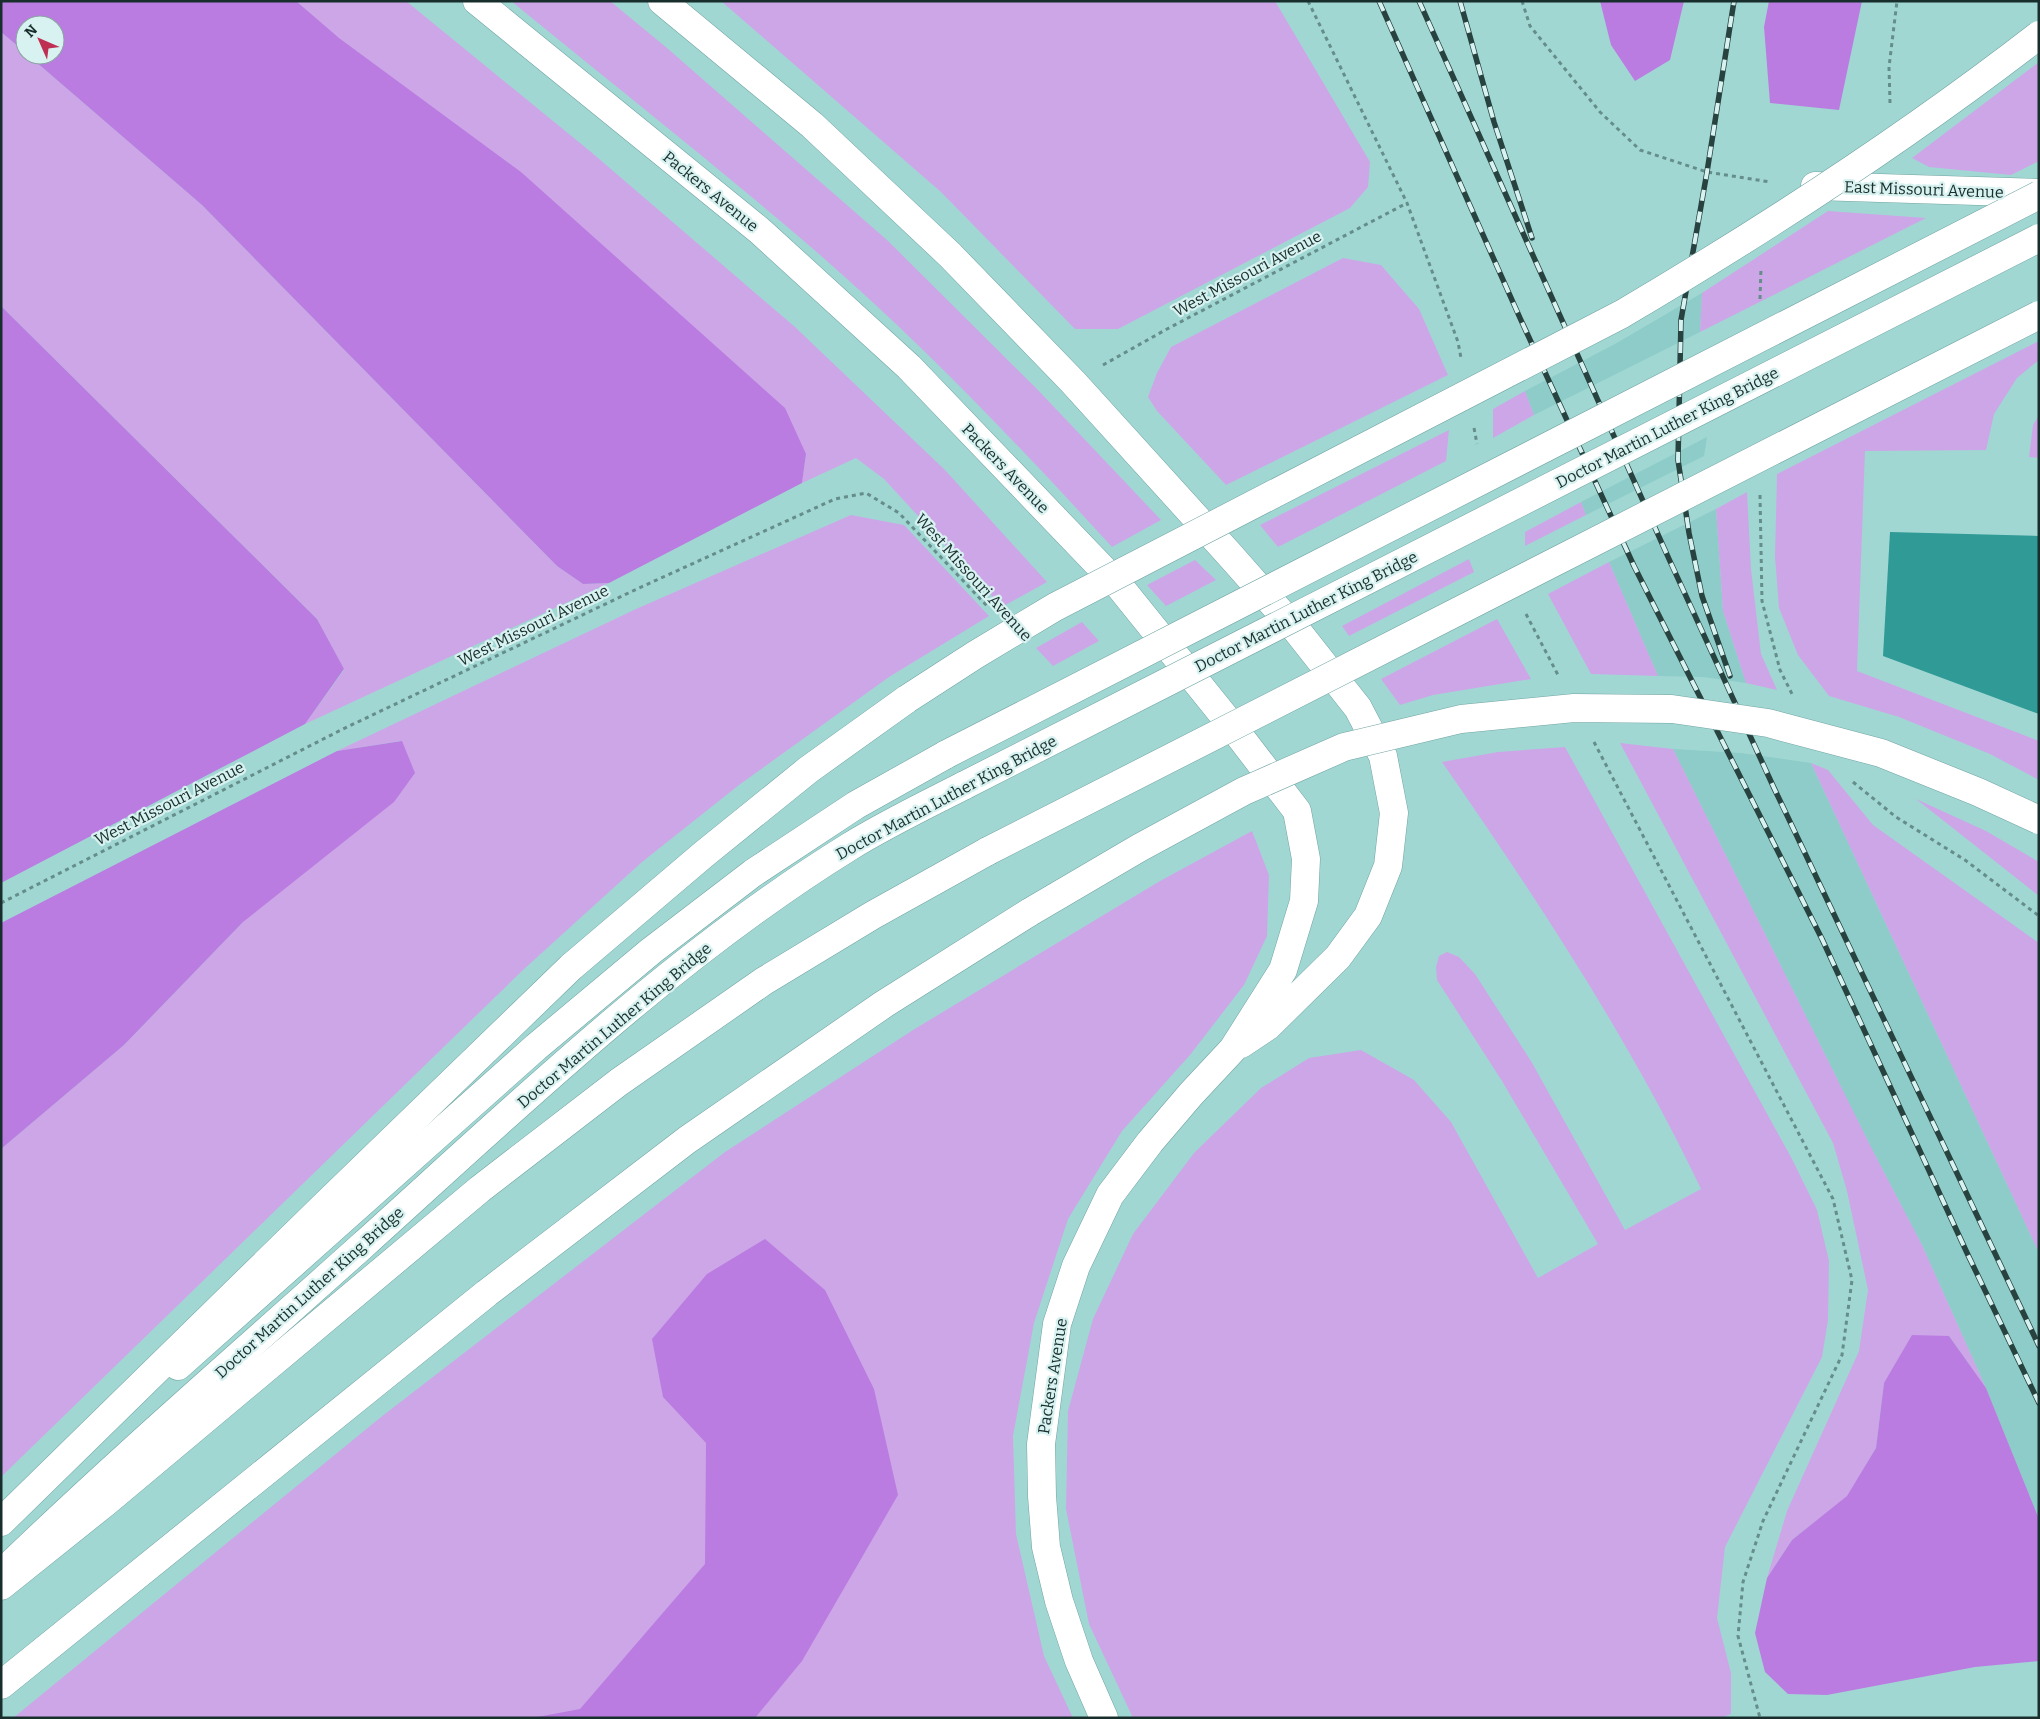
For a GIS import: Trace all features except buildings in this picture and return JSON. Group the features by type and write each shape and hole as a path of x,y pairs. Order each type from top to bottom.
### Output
{"main road":[{"name":"Packers Avenue","path":"477,1 760,231 909,367 1120,587 1228,720 1297,811 1306,859 1304,901 1283,970 1234,1049 1191,1094 1156,1135 1110,1195 1076,1266 1058,1324 1041,1444 1042,1496 1046,1546 1059,1601 1079,1661 1104,1718"},
{"name":"Packers Avenue","path":"662,1 812,125 950,255 1073,382 1298,632 1358,708 1383,756 1394,813 1388,866 1368,916 1338,957 1268,1026 1234,1049"},
{"path":"1,1522 571,967 704,854 808,770 907,699 1055,607 1622,314 1718,257 1881,151 2039,35"},
{"name":"East Missouri Avenue","path":"1808,185 2039,194"},
{"name":"Doctor Martin Luther King Bridge","path":"1,1522 536,1047 651,952 753,873 856,805 947,754 2039,194"},
{"name":"Doctor Martin Luther King Bridge","path":"1,1574 164,1420 364,1244 452,1163 609,1026 695,956 753,912 850,846 964,785 2039,238"},
{"path":"1,1586 129,1484 480,1189 619,1082 764,981 873,916 988,851 2039,315"},
{"path":"1,1685 487,1293 687,1140 884,1004 1030,912 1139,848 1244,791 1344,747 1461,719 1574,708 1672,709 1768,722 1881,752 1978,792 2039,820"}],"path":[{"path":"1308,1 1407,203 1458,342 1462,361"},
{"path":"1522,1 1530,26 1600,112 1640,150 1707,172 1765,182 1808,185"},
{"path":"1890,104 1889,67 1897,1"},
{"path":"1765,182 1765,191"},
{"name":"West Missouri Avenue","path":"1073,382 1167,329 1407,203"},
{"path":"1760,303 1762,265"},
{"path":"1472,418 1478,447"},
{"path":"1760,489 1762,516 1762,601 1780,670 1792,695"},
{"name":"West Missouri Avenue","path":"1,903 352,725 639,588 835,499 866,493 899,512 992,612"},
{"path":"1526,613 1563,683"},
{"path":"1590,735 1834,1199 1852,1280 1842,1356 1763,1521 1743,1582 1738,1636 1760,1718"},
{"path":"1852,780 1896,817 1965,860 2039,916"}],"shaded area":[{"path":"1,1 296,1 339,38 521,172 785,408 806,454 802,483 609,583 583,584 557,566 202,205 40,65 65,65 65,15 15,15 15,44 1,32"},
{"path":"296,1 406,1 591,152 795,327 945,470 1047,582 1002,607 884,479 856,458 802,483 806,454"},
{"path":"511,1 610,1 667,48 887,240 1037,389 1161,520 1112,547 1039,468 886,314 805,242 732,181"},
{"path":"721,1 1275,1 1370,162 1368,187 1350,208 1118,329 1075,329 941,192"},
{"path":"1600,1 1684,1 1670,60 1635,81 1611,45"},
{"path":"1769,1 1862,1 1839,110 1770,103 1764,27"},
{"path":"1,32 15,44 15,65 40,65 202,205 557,566 583,584 609,583 305,724 344,670 317,619 1,306"},
{"path":"2039,62 2039,161 2011,175 1929,167 1912,158"},
{"path":"1828,211 1926,218 1700,332 1702,293"},
{"path":"1343,258 1381,265 1419,309 1448,375 1226,485 1157,411 1148,397 1157,373 1171,347"},
{"path":"1702,293 1700,332 1534,415 1525,391 1615,344"},
{"path":"1,306 317,619 344,669 305,724 1,883"},
{"path":"2039,341 2039,360 2017,378 1994,414 1986,450 1865,451 1857,671 2039,741 2039,780 1990,754 1899,717 1829,696 1798,655 1779,608 1775,557 1777,474"},
{"path":"1525,391 1534,415 1493,438 1493,409"},
{"path":"2039,415 2039,458 2029,457 2033,425"},
{"path":"1449,430 1446,461 1278,547 1260,525"},
{"path":"1707,437 1704,456 1586,515 1581,502"},
{"path":"1747,492 1751,569 1761,654 1777,690 1746,683 1723,611 1716,509"},
{"path":"1581,502 1586,515 1525,546 1525,532"},
{"path":"1716,509 1723,611 1746,683 1703,677 1658,676 1609,562"},
{"path":"851,515 904,525 989,616 889,677 739,785 642,862 523,970 1,1477 1,1149 124,1045 243,922 401,741 337,751 636,609"},
{"path":"1890,532 2039,536 2039,714 1883,656"},
{"path":"1469,559 1474,572 1349,636 1342,626"},
{"path":"1195,560 1216,580 1166,606 1147,585"},
{"path":"1609,562 1658,676 1591,674 1548,594"},
{"path":"1497,619 1531,679 1433,695 1400,705 1381,679"},
{"path":"1082,622 1099,641 1053,666 1036,648"},
{"path":"402,741 415,773 394,802 243,922 124,1045 1,1149 1,923 337,751"},
{"path":"1620,743 1673,749 1874,1153 1922,1245 1986,1388 1949,1336 1884,1383 1876,1448 1847,1497 1792,1540 1767,1578 1787,1511 1859,1351 1868,1290 1847,1191 1833,1143"},
{"path":"1565,747 1792,1159 1817,1210 1829,1261 1828,1320 1822,1357 1725,1547 1717,1618 1731,1673 1731,1714 1721,1718 1133,1718 1089,1624 1066,1509 1068,1411 1093,1319 1133,1234 1194,1153 1261,1088 1309,1058 1361,1050 1414,1080 1451,1122 1538,1278 1598,1244 1502,1081 1437,980 1436,967 1439,956 1447,952 1459,957 1475,974 1531,1061 1625,1230 1701,1189 1644,1078 1580,970 1547,917 1442,762 1498,752"},
{"path":"1673,749 1741,753 1811,763 2039,1253 2039,1519 1986,1388 1922,1245 1874,1153"},
{"path":"1811,763 1828,770 1873,825 2039,943 2039,1253"},
{"path":"1916,799 1986,831 2039,862 2039,896"},
{"path":"1252,831 1269,875 1267,936 1244,985 1190,1055 1122,1131 1068,1219 1034,1323 1013,1436 1016,1534 1044,1656 1073,1718 13,1718 381,1417 725,1152 913,1030 1160,881"},
{"path":"765,1239 825,1290 874,1389 898,1495 802,1661 755,1718 532,1718 580,1709 705,1564 706,1443 663,1397 652,1339 707,1274"},
{"path":"1912,1335 1949,1336 1986,1388 2039,1519 2039,1661 1975,1667 1827,1695 1788,1694 1765,1672 1755,1633 1767,1578 1792,1540 1847,1496 1876,1448 1884,1383"}],"railway":[{"path":"1379,1 1520,318 1634,566 1822,939 1968,1255 2039,1403"},
{"path":"1419,1 1669,559 1774,788 2039,1346"},
{"path":"1460,1 1494,122 1532,238"},
{"path":"1730,676 1702,596 1689,533 1678,460 1681,320 1734,1"}]}
